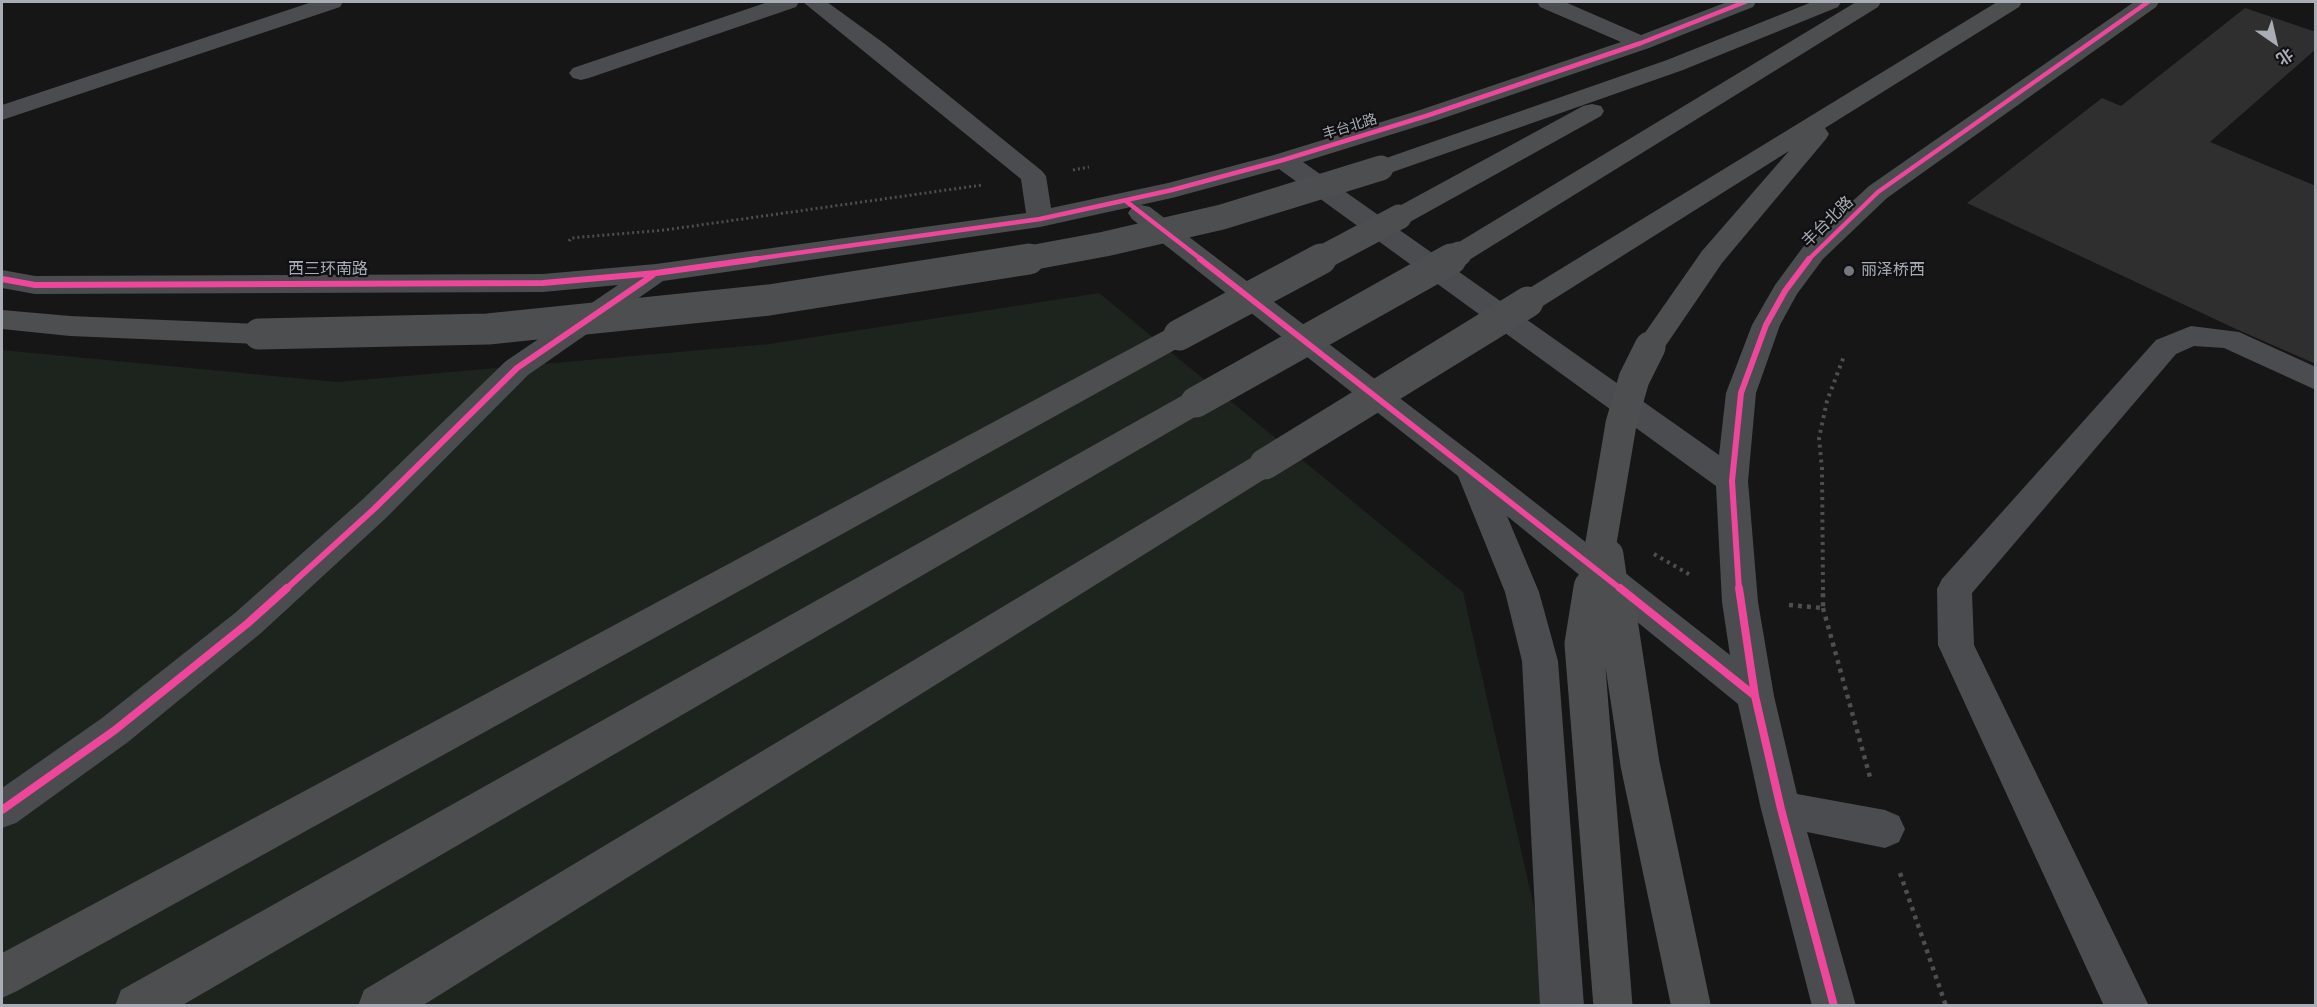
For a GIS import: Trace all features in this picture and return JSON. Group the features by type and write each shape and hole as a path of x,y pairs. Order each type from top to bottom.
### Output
{"highway":[{"path":"2,320 70,326 259,334 488,329 769,300 1046,256 1222,217 1381,168 1675,65 1830,2"},
{"path":"137,1005 1459,254 1870,2"},
{"path":"380,1005 1265,464 2011,2"},
{"path":"2,976 1675,65"},
{"path":"1613,1005 1584,644 1621,424 1634,379 1650,347 1712,257 1838,110"},
{"path":"1604,526 1640,765 1691,1005"}],"street":[{"path":"2,113 332,2"},
{"path":"581,73 788,2"},
{"path":"814,2 886,56 1033,176 1040,219"},
{"path":"1548,2 1641,44"},
{"name":"丰台北路","path":"1040,219 1127,201 1283,160 1426,116 1641,44 1745,2"},
{"name":"丰台北路","path":"1834,1005 1780,809 1755,696 1740,602 1732,481 1742,393 1766,325 1785,291 1813,253 1878,192 2148,2"},
{"path":"1283,160 1732,481"},
{"path":"1127,201 1471,469 1755,696"},
{"name":"西三环南路","path":"2,279 35,285 543,283 656,273 1040,219"},
{"path":"2,810 115,730 249,623 374,509 517,368 656,273"},
{"path":"2127,1005 1956,645 1954,589 2166,347 2192,336 2229,339 2316,380"},
{"path":"1471,469 1522,592 1540,661 1562,1005"},
{"path":"1780,809 1885,829"}],"shaded area":[{"path":"1099,293 1463,592 1556,1005 2,1005 2,350 337,382 769,344"}],"building":[{"path":"2245,8 2316,32 2316,49 2210,142 2316,186 2316,364 1967,203 2102,98 2121,106"}],"cycle path":[{"path":"2,279 35,285 543,283 656,273 1040,219 1172,190 1283,160 1426,116 1641,43 1745,2"},
{"path":"1834,1006 1781,809 1755,696 1740,602 1732,481 1741,393 1766,325 1785,291 1813,253 1878,192 2148,2"},
{"path":"1127,202 1471,469 1755,696"},
{"path":"2,810 115,730 248,623 374,509 517,368 653,275"}],"place":[{"name":"丽泽桥西","path":"1849,271"}]}
